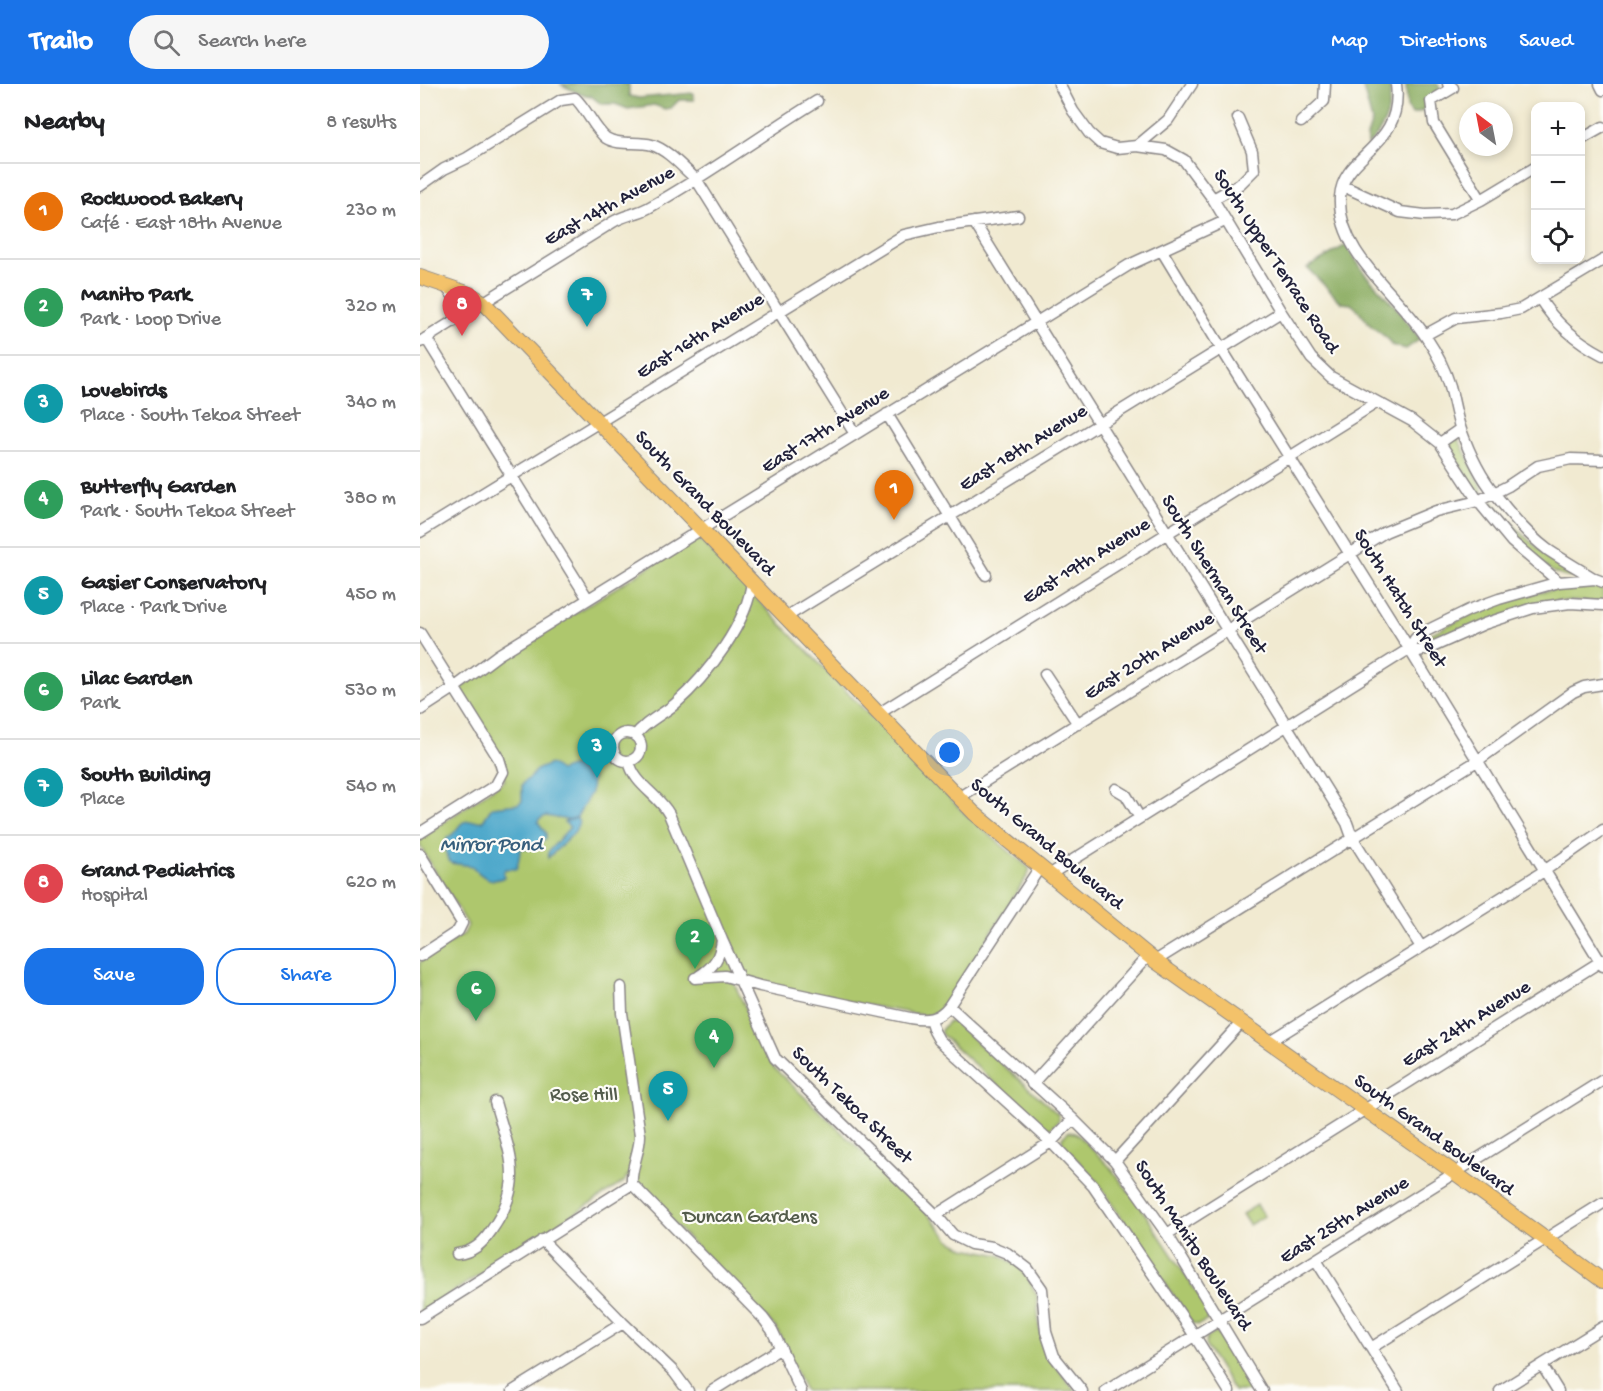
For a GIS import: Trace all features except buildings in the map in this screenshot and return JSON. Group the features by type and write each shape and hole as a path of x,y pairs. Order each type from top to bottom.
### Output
{"main road":[{"name":"South Grand Boulevard","path":"420,277 470,294 483,302 752,580 958,798 1044,871 1151,959 1455,1173 1603,1281"}],"street":[{"name":"South Upper Terrace Road","path":"1059,84 1073,111 1089,134 1100,143 1118,148 1137,146 1166,150 1184,160 1213,199 1311,358 1331,377 1412,421 1440,443 1478,501 1512,542 1559,582"},
{"path":"1137,146 1168,120 1192,84"},
{"path":"1301,122 1324,101 1324,84"},
{"path":"1396,84 1397,108 1391,126 1378,143 1355,165 1342,186 1341,211 1347,234 1372,273 1425,335 1444,370 1460,429 1482,475 1494,493 1547,549 1599,580"},
{"path":"1600,84 1603,90"},
{"path":"1453,85 1431,101 1433,119 1481,200"},
{"path":"420,186 444,169 467,158 561,100 575,98 582,104 605,137 616,142 653,145 696,179 855,434"},
{"name":"East 14th Avenue","path":"423,340 617,219 646,209 696,179 817,101"},
{"path":"1213,199 1240,183 1254,170 1252,152 1238,118"},
{"path":"1585,138 1603,127"},
{"path":"1342,186 1400,212 1425,215 1452,214 1481,200 1531,170"},
{"name":"East 16th Avenue","path":"420,532 904,235 1018,216"},
{"name":"East 17th Avenue","path":"420,710 454,688 492,658 1129,265 1225,221"},
{"name":"South Sherman Street","path":"974,222 1347,823 1352,837 1421,947"},
{"name":"South Hatch Street","path":"1162,251 1602,963"},
{"path":"1425,335 1456,318 1510,312 1540,299 1603,260"},
{"path":"443,284 456,299 455,320"},
{"path":"1540,299 1566,330 1603,355"},
{"name":"East 18th Avenue","path":"786,617 1281,312"},
{"path":"423,340 512,475 588,599"},
{"name":"East 19th Avenue","path":"878,714 1376,403"},
{"path":"887,414 986,575"},
{"path":"1440,443 1460,429"},
{"name":"East 20th Avenue","path":"958,798 1349,553 1405,522 1436,511 1478,501 1538,466 1571,459 1603,460"},
{"path":"635,736 642,728 677,702 703,676 726,643 742,612 749,597 752,580"},
{"path":"722,940 715,963 695,978 721,975 909,1018 930,1019 942,1014 949,1006 1044,871 1140,818 1409,649 1422,633 1450,618 1499,599 1559,582 1599,580"},
{"path":"742,612 757,601 772,602"},
{"path":"1409,649 1419,651 1430,648 1484,624 1533,608 1554,604 1603,605"},
{"path":"420,633 500,761 502,770 502,777 496,785 420,833"},
{"path":"1045,674 1078,724"},
{"path":"1032,1084 1151,959 1477,761 1573,692 1584,687 1603,684"},
{"path":"620,735 635,736 640,742 640,750 636,757 629,761 618,758 614,752 613,745 620,735"},
{"name":"South Tekoa Street","path":"629,761 637,780 658,799 669,814 775,1058 936,1215 953,1235 971,1244 1007,1252 1028,1269 1042,1289 1046,1332 1054,1356 1082,1391"},
{"path":"1116,789 1126,795 1140,818"},
{"path":"1269,1042 1544,871 1603,830"},
{"path":"420,854 461,919 462,926 420,956"},
{"name":"East 24th Avenue","path":"1167,1234 1602,963"},
{"path":"621,987 624,1031 640,1135 632,1184 763,1318 772,1330 801,1391"},
{"name":"South Manito Boulevard","path":"949,1006 1073,1119 1115,1161 1167,1234 1262,1391"},
{"path":"930,1019 935,1034 944,1044 1051,1142 1094,1186 1195,1335 1229,1391"},
{"path":"1115,1161 1242,1022"},
{"name":"East 25th Avenue","path":"1106,1391 1603,1080"},
{"path":"457,1254 469,1251 483,1242 506,1208 512,1191 511,1162 495,1102"},
{"path":"936,1215 1051,1142 1073,1119"},
{"path":"420,1318 632,1184"},
{"path":"1371,1348 1603,1203"},
{"path":"542,1240 674,1372 688,1391"},
{"path":"1316,1260 1398,1391"},
{"path":"513,1391 623,1323"},
{"path":"1500,1391 1603,1327"},
{"path":"712,1391 781,1348"},
{"path":"1542,1365 1558,1391"}],"green space":[{"path":"560,84 629,84 629,96 639,98 693,93 694,100 679,100 671,108 665,109 654,105 628,109 615,104 601,104 591,96 580,94"},
{"path":"1362,84 1390,84 1389,109 1379,132 1368,145 1367,136 1372,121"},
{"path":"1406,84 1438,84 1441,92 1424,109 1412,114 1407,107"},
{"path":"1346,245 1365,274 1395,306 1420,339 1406,349 1391,345 1388,339 1370,325 1357,309 1351,304 1342,303 1307,268"},
{"path":"1454,438 1459,440 1482,488 1481,494 1478,494 1446,444"},
{"path":"1491,500 1523,535 1573,573 1573,577 1562,576 1550,570 1525,549 1486,504"},
{"path":"697,537 966,815 1029,868 1029,873 942,1010 927,1016 733,981 773,1067 927,1213 950,1240 965,1248 1000,1255 1017,1265 1027,1276 1037,1296 1039,1326 1047,1355 1075,1391 805,1391 777,1329 627,1176 624,1182 420,1313 420,962 464,934 468,925 420,846 420,839 505,780 460,689 479,673"},
{"path":"1593,584 1603,588 1603,602 1555,601 1423,649 1417,646 1418,640 1458,620 1513,599 1537,592 1590,587"},
{"path":"948,1022 954,1022 1058,1114 1059,1120 1051,1128 1045,1129 941,1034 941,1030"},
{"path":"1068,1132 1076,1133 1109,1166 1138,1203 1209,1311 1208,1320 1198,1325 1192,1323 1096,1180 1063,1145 1062,1138"},
{"path":"1257,1205 1264,1216 1249,1225 1242,1214"},
{"path":"1214,1333 1222,1335 1257,1391 1234,1391 1205,1345 1207,1337"}],"water":[{"name":"Mirror Pond","path":"550,764 560,771 577,765 592,777 591,792 577,817 568,820 546,816 539,819 538,822 546,833 546,839 531,849 522,848 516,869 505,869 504,877 499,879 486,878 472,866 451,863 446,851 447,838 462,823 483,821 492,807 518,804 522,801 524,782 536,770"},
{"path":"577,818 579,823 575,832 548,858 548,852 570,827 564,822"}],"place":[{"name":"South Building","path":"587,327"},
{"name":"Grand Pediatrics","path":"462,336"},
{"name":"Rockwood Bakery","path":"894,520"},
{"name":"Lovebirds","path":"597,778"},
{"name":"Manito Park","path":"695,969"},
{"name":"Lilac Garden","path":"476,1021"},
{"name":"Butterfly Garden","path":"714,1068"},
{"name":"Gasier Conservatory","path":"668,1121"}],"park label":[{"name":"Rose Hill","path":"584,1096"},
{"name":"Duncan Gardens","path":"750,1218"}]}
